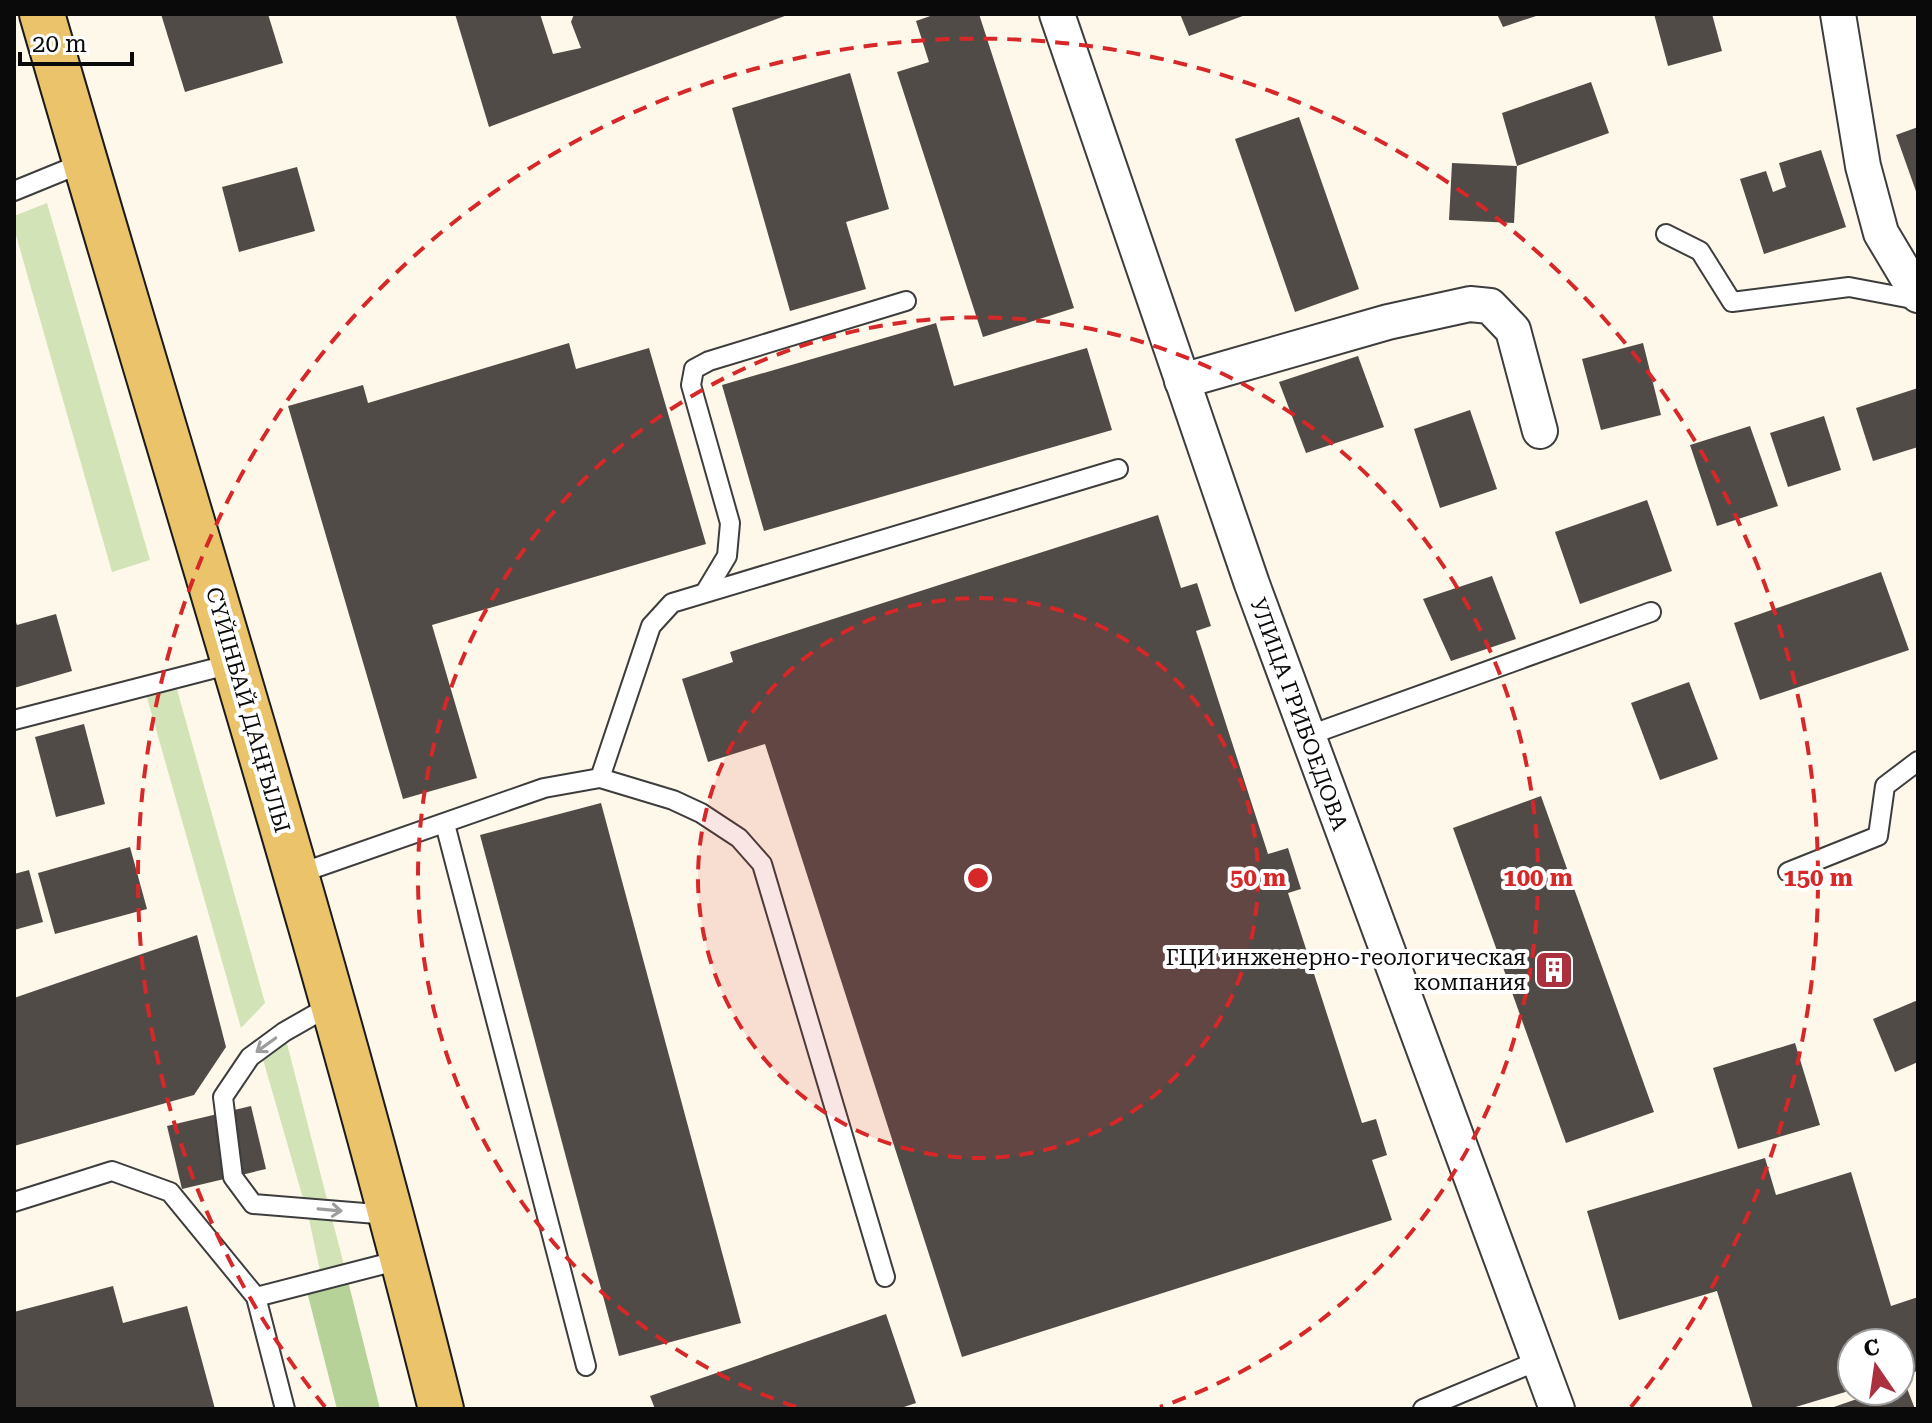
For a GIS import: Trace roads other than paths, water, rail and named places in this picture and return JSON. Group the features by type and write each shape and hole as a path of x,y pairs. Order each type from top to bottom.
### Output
{"main road":[{"name":"СҮЙІНБАЙ ДАҢҒЫЛЫ","path":"42,14 333,1004 404,1259 441,1409"}],"street":[{"name":"УЛИЦА ГРИБОЕДОВА","path":"1057,14 1307,736 1557,1409"},
{"path":"1838,14 1863,166 1881,233 1918,298"},
{"path":"1182,381 1388,322 1470,304 1490,306 1513,330 1540,431"}],"lane":[{"path":"14,191 85,162"},
{"path":"1666,234 1700,251 1732,302 1849,287 1918,298"},
{"path":"706,591 727,556 730,523 691,385 694,369 709,361 906,301"},
{"path":"600,778 651,626 672,603 1118,469"},
{"path":"1307,736 1651,612"},
{"path":"14,720 235,663"},
{"path":"1788,872 1878,836 1885,786 1918,761"},
{"path":"295,875 544,788 600,778 673,800 701,813 739,838 762,864 885,1277"},
{"path":"445,824 586,1366"},
{"path":"333,1004 284,1032 250,1057 223,1097 233,1177 253,1204 391,1215"},
{"path":"14,1202 112,1171 170,1192 256,1297 285,1409"},
{"path":"256,1297 404,1259"},
{"path":"1423,1409 1540,1360"}],"place":[{"name":"ГЦИ инженерно-геологическая компания","path":"1554,970"}]}
